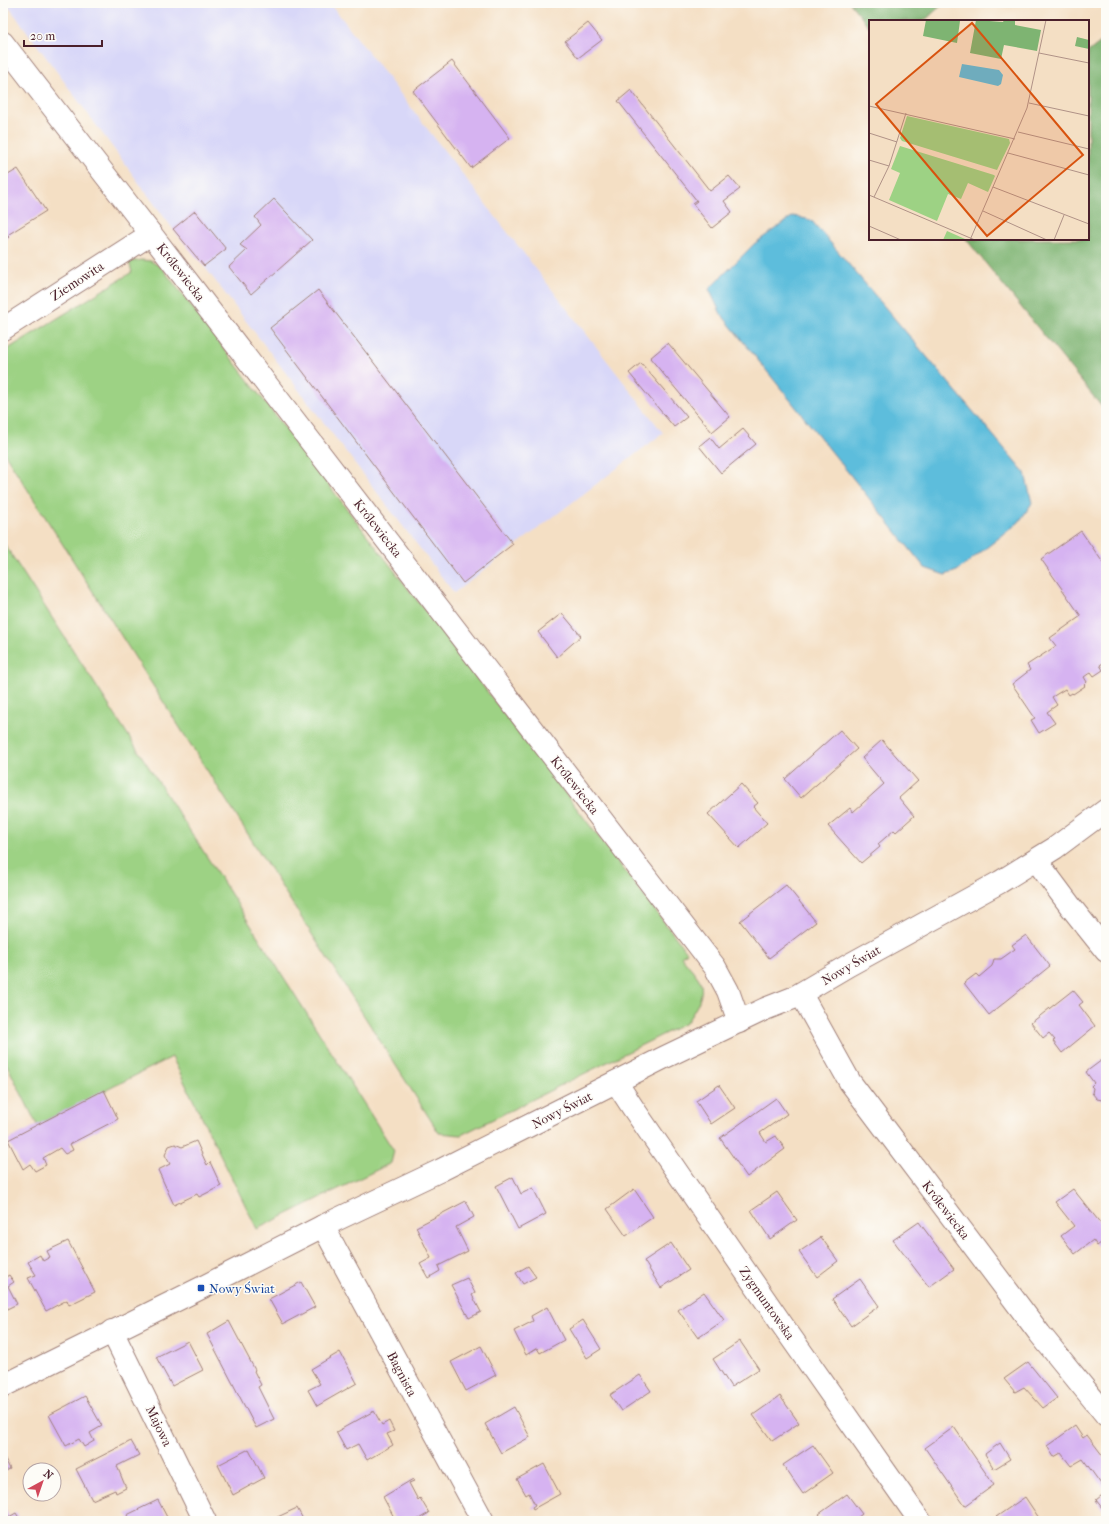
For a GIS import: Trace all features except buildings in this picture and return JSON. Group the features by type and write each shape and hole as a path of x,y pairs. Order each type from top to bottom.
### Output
{"street":[{"name":"Królewiecka","path":"3,43 152,234 715,967 728,991 739,1022"},
{"name":"Ziemowita","path":"3,329 152,234"},
{"name":"Nowy Świat","path":"3,1386 323,1226 441,1170 663,1058 765,1009 783,1003 801,994 1000,882 1036,860 1106,810"},
{"path":"1036,860 1071,907 1106,950"},
{"name":"Królewiecka","path":"801,994 850,1082 1040,1334 1106,1415"},
{"name":"Zygmuntowska","path":"616,1082 774,1314 920,1521"},
{"name":"Bagnista","path":"323,1226 483,1521"},
{"name":"Majowa","path":"112,1331 205,1521"}],"shaded area":[{"path":"6,3 330,3 663,433 454,593 204,266 173,229"}],"green space":[{"path":"850,3 944,3 925,20 869,20 869,27"},
{"path":"1106,38 1106,404 1102,407 967,240 1089,240 1089,51"},
{"path":"141,260 151,261 162,268 687,952 681,956 699,979 701,985 701,996 693,1013 686,1023 461,1135 439,1133 3,451 3,352 132,272 129,262"},
{"path":"3,542 229,891 394,1151 391,1163 257,1229 172,1057 37,1125 3,1057"}],"water":[{"path":"793,216 811,220 1025,473 1032,503 1019,522 957,571 945,575 925,568 721,314 709,289 754,244"}],"place":[{"name":"Nowy Świat","path":"201,1288"}]}
